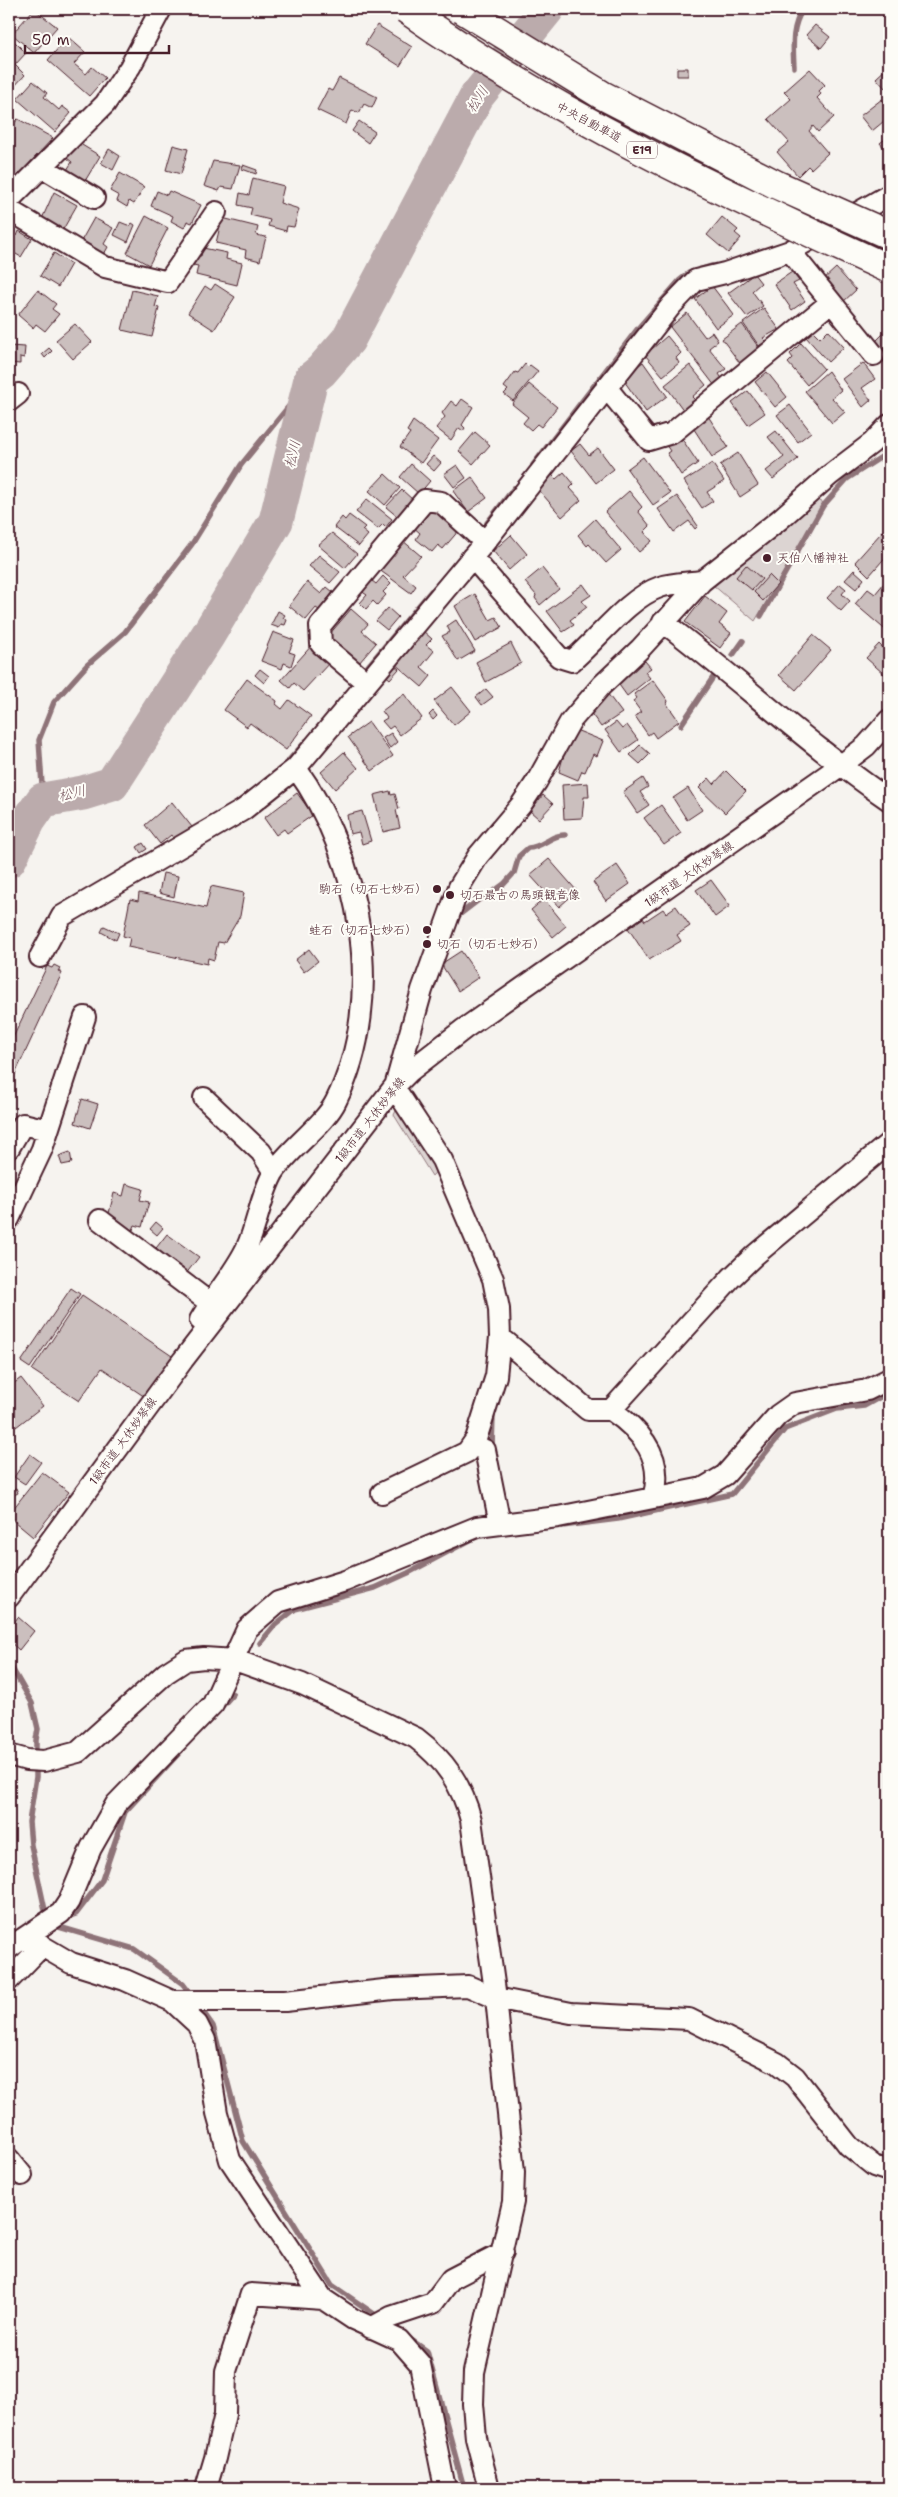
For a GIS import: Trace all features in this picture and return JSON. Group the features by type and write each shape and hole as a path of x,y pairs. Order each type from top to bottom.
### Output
{"highway":[{"name":"中央自動車道","path":"406,9 450,40 576,117 754,207 889,269"},
{"name":"E19","path":"462,9 602,94 777,185 889,235"}],"street":[{"path":"9,200 105,104 130,67 162,9"},
{"path":"42,166 94,198"},
{"path":"40,957 62,916 244,810 296,768 485,542 671,306 696,280 725,273 790,251 889,195"},
{"path":"9,210 105,266 168,282 216,212"},
{"path":"790,251 874,355"},
{"path":"606,387 649,440 672,433 831,302"},
{"path":"382,1492 467,1452 472,1445 496,1376 500,1337 499,1309 493,1279 442,1160 394,1087 422,990 460,887 478,856 521,805 537,781 570,722 602,685 640,648 702,581 779,520 830,475 872,443 889,425"},
{"path":"367,684 321,644 320,626 418,507 425,500 441,502 485,542"},
{"path":"472,557 559,658 572,661 592,645 627,607 659,587 702,581"},
{"path":"663,622 712,659 840,766 889,800"},
{"name":"1級市道 大休妙琴線","path":"9,1596 183,1360 394,1087 410,1071 464,1029 840,766 866,746 889,720"},
{"path":"183,1360 190,1336 247,1248 274,1172 335,1103 349,1070 358,1039 362,970 360,934 352,893 338,843 315,794 296,768"},
{"path":"9,1219 48,1130 85,1017"},
{"path":"204,1098 261,1152 274,1172"},
{"path":"9,1148 23,1124 48,1130"},
{"path":"611,1410 731,1278 755,1255 889,1143"},
{"path":"100,1220 210,1303"},
{"path":"500,1337 588,1410 611,1410 627,1420 644,1438 654,1458 658,1481 653,1498"},
{"path":"9,1980 36,1940 69,1901 91,1848 116,1804 213,1704 235,1660 247,1629 278,1602 345,1581 477,1527 558,1517 703,1488 725,1475 778,1415 795,1403 867,1390 889,1379"},
{"path":"472,1445 485,1450 500,1524"},
{"path":"27,1759 78,1752 166,1673 186,1660 204,1658 235,1660 302,1684 378,1718 416,1738 432,1750 446,1765 466,1801 471,1820 496,1998 514,2172 513,2202 474,2380 473,2404 476,2438 489,2488"},
{"path":"9,1948 36,1940 71,1963 126,1980 179,2001 285,2001 393,1989 468,1986 496,1998 572,2013 689,2019 777,2063 795,2077 849,2146 874,2166 889,2171"},
{"path":"179,2001 197,2024 205,2040 218,2113 230,2160 323,2299 353,2319 379,2324 399,2340 420,2364 445,2488"},
{"path":"9,2159 22,2175"},
{"path":"379,2324 433,2303 451,2279 503,2252"},
{"path":"206,2488 225,2414 226,2371 251,2294 323,2299"}],"shaded area":[{"path":"809,496 824,503 755,621 713,585"},
{"path":"399,1104 440,1167 432,1176 394,1115"}],"building":[{"path":"34,9 57,27 34,53 12,34"},
{"path":"377,25 412,47 400,66 365,44"},
{"path":"815,25 830,37 821,48 806,35"},
{"path":"9,36 26,53 15,65 25,75 11,90 9,88"},
{"path":"68,37 85,52 74,64 86,74 92,67 105,78 89,96 48,60"},
{"path":"889,66 889,84 885,88 876,78"},
{"path":"677,68 688,68 688,76 677,76"},
{"path":"810,69 825,85 819,91 821,94 817,98 834,117 818,132 813,126 809,131 828,153 811,169 808,166 798,176 777,152 789,142 768,119 791,99 784,92"},
{"path":"339,78 377,97 372,108 364,104 359,113 352,110 346,124 317,110 328,89 332,91"},
{"path":"33,81 47,93 44,97 59,110 62,106 71,113 55,132 17,99"},
{"path":"882,99 889,109 889,117 872,131 860,116"},
{"path":"9,117 17,119 9,127"},
{"path":"18,119 53,138 11,183 9,180 9,130"},
{"path":"359,121 375,132 368,143 352,131"},
{"path":"889,136 889,154 880,143"},
{"path":"77,142 100,156 85,181 67,170 72,162 67,158"},
{"path":"173,145 188,149 181,174 166,170"},
{"path":"109,149 120,156 113,170 101,163"},
{"path":"213,161 240,165 233,189 221,187 219,191 204,186"},
{"path":"243,165 257,170 256,174 242,169"},
{"path":"120,173 144,187 134,204 129,201 127,207 117,201 119,196 110,191"},
{"path":"253,178 284,186 280,203 299,209 294,227 287,226 286,231 268,226 270,220 250,215 252,208 238,205 240,193 249,195"},
{"path":"157,191 167,195 169,191 201,205 192,223 187,221 184,228 171,221 173,216 151,206"},
{"path":"54,192 77,205 61,233 41,221"},
{"path":"146,216 168,228 149,265 127,253"},
{"path":"722,217 738,230 735,233 741,238 728,253 707,235"},
{"path":"94,218 113,228 104,244 108,247 103,256 80,243"},
{"path":"222,218 258,227 256,235 266,237 260,261 245,257 246,250 216,243"},
{"path":"120,222 130,226 132,223 135,225 128,242 114,235"},
{"path":"19,231 32,239 21,257 9,250 10,232 17,236"},
{"path":"203,248 227,253 226,259 242,263 237,285 196,275 198,266 193,265 195,255 201,256"},
{"path":"54,253 71,264 58,287 40,276"},
{"path":"836,268 856,290 843,302 823,280"},
{"path":"792,272 799,281 793,284 805,301 792,310 774,284"},
{"path":"754,274 761,283 752,291 763,306 747,317 728,293"},
{"path":"9,279 13,282 9,288"},
{"path":"215,284 235,297 214,330 188,313 205,286 211,290"},
{"path":"712,286 734,315 716,328 695,299"},
{"path":"9,288 17,293 9,304"},
{"path":"38,290 56,304 52,309 59,314 45,331 36,324 33,328 18,315"},
{"path":"132,290 158,296 155,307 159,308 152,337 122,330"},
{"path":"764,308 779,329 763,338 766,341 759,346 743,323"},
{"path":"687,313 705,337 712,332 718,341 709,348 726,369 719,374 723,380 715,386 670,327"},
{"path":"75,324 92,342 73,359 56,340"},
{"path":"742,324 762,352 742,366 722,339"},
{"path":"889,328 889,352 887,354 875,342"},
{"path":"828,330 844,347 828,362 806,337 813,331 820,338"},
{"path":"667,336 681,353 676,358 679,363 663,376 645,355"},
{"path":"801,343 824,369 807,385 788,363 793,358 790,354"},
{"path":"9,346 25,347 24,358 20,357 20,364 9,363"},
{"path":"49,348 52,351 45,358 42,354"},
{"path":"643,362 667,396 646,412 622,378"},
{"path":"863,363 875,379 862,388 871,400 863,407 842,379"},
{"path":"525,364 538,371 513,401 504,394 508,390 504,387 515,372 518,373"},
{"path":"690,365 706,385 692,397 696,401 684,411 665,385"},
{"path":"828,371 841,390 832,398 845,412 832,423 805,391"},
{"path":"767,372 787,397 775,407 755,382"},
{"path":"529,384 557,407 541,427 537,424 531,430 523,423 528,417 512,404"},
{"path":"748,391 765,413 748,425 732,403"},
{"path":"462,399 473,407 462,425 465,428 463,431 459,428 451,440 436,428 445,417 442,413 451,401 457,406"},
{"path":"790,405 811,432 798,442 777,415"},
{"path":"708,416 728,447 712,457 692,426"},
{"path":"413,421 438,440 421,463 400,447 410,433 407,431"},
{"path":"776,431 798,459 773,479 766,471 784,457 768,437"},
{"path":"475,432 490,445 473,464 459,451"},
{"path":"680,436 698,463 681,475 667,453 670,451 666,445"},
{"path":"580,444 589,455 598,448 614,469 596,483 571,451"},
{"path":"738,453 758,485 740,497 720,465"},
{"path":"433,456 441,463 434,471 426,464"},
{"path":"643,457 670,493 653,505 627,469"},
{"path":"712,463 724,481 707,492 713,501 702,508 684,481"},
{"path":"411,464 430,481 419,494 400,477"},
{"path":"457,465 466,478 454,487 444,474"},
{"path":"564,472 574,484 570,488 581,500 562,517 537,488 552,475 556,479"},
{"path":"385,474 400,488 385,505 369,491"},
{"path":"472,477 487,498 468,512 453,491"},
{"path":"402,490 413,500 398,517 386,507"},
{"path":"629,491 642,507 638,511 650,526 644,532 652,541 639,552 605,512"},
{"path":"677,496 698,526 695,529 689,521 674,532 658,509"},
{"path":"367,499 392,519 386,527 383,524 378,529 356,512"},
{"path":"434,507 460,529 443,549 438,545 432,552 416,539 420,533 413,527 421,518 424,519"},
{"path":"349,515 365,527 362,530 368,535 359,546 334,527 342,517 345,520"},
{"path":"595,519 621,550 606,563 578,535"},
{"path":"889,524 889,553 869,576 855,562"},
{"path":"332,533 357,554 345,568 318,545"},
{"path":"511,535 527,554 509,570 493,551"},
{"path":"402,540 421,556 403,575 416,586 411,593 378,569"},
{"path":"319,555 340,572 330,583 309,566"},
{"path":"746,565 762,579 752,590 736,577"},
{"path":"542,568 559,589 540,605 535,598 536,595 525,582"},
{"path":"854,570 864,579 856,589 845,580"},
{"path":"769,575 778,584 763,601 754,592"},
{"path":"383,576 391,584 383,592 386,595 377,605 373,601 366,609 360,603 367,595 361,591 371,580 376,584"},
{"path":"889,577 889,633 855,604 868,589 875,594"},
{"path":"307,582 321,594 327,587 333,592 319,610 316,608 306,620 289,606"},
{"path":"583,584 591,595 582,601 587,607 570,620 574,625 563,632 547,611"},
{"path":"840,584 846,589 842,594 850,601 841,611 827,598"},
{"path":"475,594 490,620 496,617 502,627 475,642 455,606"},
{"path":"705,596 727,613 719,624 731,633 720,648 685,622"},
{"path":"388,608 398,617 387,630 376,621"},
{"path":"351,609 368,624 362,631 376,643 359,663 328,636"},
{"path":"278,611 285,615 283,618 287,620 285,625 281,624 279,628 271,625"},
{"path":"456,620 475,651 458,661 442,636 450,632 447,626"},
{"path":"422,630 432,639 426,645 434,651 421,667 431,676 422,687 394,663"},
{"path":"273,632 294,640 289,652 295,654 291,666 284,663 282,669 261,661"},
{"path":"813,635 831,650 796,690 779,675"},
{"path":"511,643 521,663 486,682 476,662"},
{"path":"313,644 331,661 303,691 294,683 290,688 281,680"},
{"path":"879,644 889,654 889,668 884,674 866,658"},
{"path":"645,661 651,668 645,672 650,678 627,696 617,682"},
{"path":"393,664 399,669 390,679 384,674"},
{"path":"260,669 269,676 264,683 255,675"},
{"path":"247,679 277,701 276,704 282,709 289,700 311,716 286,750 250,723 247,727 224,710"},
{"path":"653,680 679,721 656,738 652,732 648,735 635,716 641,712 633,701 637,698 634,694"},
{"path":"452,687 471,711 454,725 434,701"},
{"path":"486,689 493,697 482,705 476,697"},
{"path":"607,693 622,713 601,727 587,708"},
{"path":"404,694 422,718 400,735 393,726 389,729 382,721 387,718 382,711"},
{"path":"433,711 437,716 433,720 429,715"},
{"path":"369,722 393,756 372,771 348,737"},
{"path":"616,722 622,729 627,725 638,740 621,752 605,730"},
{"path":"571,728 603,741 597,756 593,754 585,772 582,771 578,780 559,772"},
{"path":"391,733 397,742 390,748 383,738"},
{"path":"640,745 650,754 640,764 630,755"},
{"path":"344,752 358,768 335,789 321,772"},
{"path":"726,771 746,791 725,813 699,788 709,778 714,784"},
{"path":"643,778 648,787 640,792 649,805 637,813 623,792"},
{"path":"588,783 589,797 584,797 582,818 564,819 562,785"},
{"path":"688,788 702,810 687,820 673,798"},
{"path":"390,791 391,795 395,794 399,809 396,810 400,828 383,832 374,795"},
{"path":"297,793 313,815 287,833 284,829 276,835 264,818"},
{"path":"543,795 553,804 539,819 530,811"},
{"path":"172,802 192,827 175,840 171,835 160,844 145,825"},
{"path":"661,805 681,833 664,845 644,818"},
{"path":"362,811 371,841 362,844 359,832 350,834 347,815"},
{"path":"143,843 147,849 141,853 137,847"},
{"path":"549,859 577,891 559,907 530,875"},
{"path":"617,865 630,884 606,901 593,882"},
{"path":"163,873 178,876 174,897 159,893"},
{"path":"711,880 730,906 715,917 696,890"},
{"path":"211,886 244,893 240,916 224,943 218,942 214,960 208,958 207,964 128,947 130,938 123,936 130,899 138,901 139,893 206,908"},
{"path":"544,899 566,926 553,937 531,910"},
{"path":"676,906 690,926 677,935 681,941 649,960 628,928 643,918 645,921 663,909 666,913"},
{"path":"104,926 119,933 116,940 101,932"},
{"path":"309,949 318,961 304,972 295,960"},
{"path":"461,951 479,977 458,991 441,964"},
{"path":"54,965 60,968 58,971 62,973 10,1085 9,1046 47,966 52,968"},
{"path":"82,1099 98,1104 90,1128 75,1123"},
{"path":"70,1152 72,1163 62,1165 59,1156"},
{"path":"126,1184 143,1189 140,1200 149,1202 142,1227 135,1225 133,1230 115,1225 108,1217 114,1193 123,1196"},
{"path":"156,1222 163,1228 157,1235 150,1229"},
{"path":"167,1234 199,1257 185,1275 153,1252"},
{"path":"71,1288 80,1294 30,1368 21,1362"},
{"path":"82,1295 172,1356 145,1397 102,1368 79,1401 32,1370"},
{"path":"21,1378 43,1406 16,1427 9,1419 9,1387"},
{"path":"30,1454 41,1462 25,1484 14,1477"},
{"path":"42,1472 69,1492 33,1537 9,1517 9,1514"},
{"path":"16,1488 18,1493 12,1496 13,1500 9,1502 9,1490"},
{"path":"18,1617 34,1631 19,1650 9,1641 13,1631 10,1628"}],"waterway":[{"name":"松川","path":"9,860 29,820 43,800 83,793 112,784 208,635 276,521 311,379 321,371 348,340 477,96 547,9"},
{"path":"794,67 793,44 796,23 803,9"},
{"path":"533,465 639,327 679,281 689,273 712,266"},
{"path":"43,800 39,740 54,702 87,665 125,632 192,544 241,465 311,379"},
{"path":"761,616 823,506 847,479 889,452"},
{"path":"487,523 514,488"},
{"path":"368,666 431,591"},
{"path":"733,655 743,641"},
{"path":"681,725 716,673"},
{"path":"289,760 306,741"},
{"path":"455,918 485,895 489,895 504,884 514,873 519,856 528,848 538,846 560,835 565,835"},
{"path":"562,1526 618,1519 732,1494 785,1429 837,1409 864,1406 889,1392"},
{"path":"492,1448 493,1415"},
{"path":"260,1643 275,1625 295,1609 375,1588 472,1539"},
{"path":"9,1663 32,1703 38,1729 36,1740 36,1777 29,1822 31,1845 45,1910 50,1916"},
{"path":"219,1710 233,1694"},
{"path":"65,1918 76,1914 102,1880 125,1812 181,1751"},
{"path":"59,1927 134,1949 183,1984 192,1996"},
{"path":"9,1963 25,1951"},
{"path":"199,2006 213,2026 243,2141 332,2285 380,2318"},
{"path":"410,2339 427,2351 464,2488"}],"place":[{"name":"天伯八幡神社","path":"767,558"},
{"name":"駒石（切石七妙石）","path":"437,889"},
{"name":"切石最古の馬頭観音像","path":"450,895"},
{"name":"蛙石（切石七妙石）","path":"427,930"},
{"name":"切石（切石七妙石）","path":"427,944"}]}
